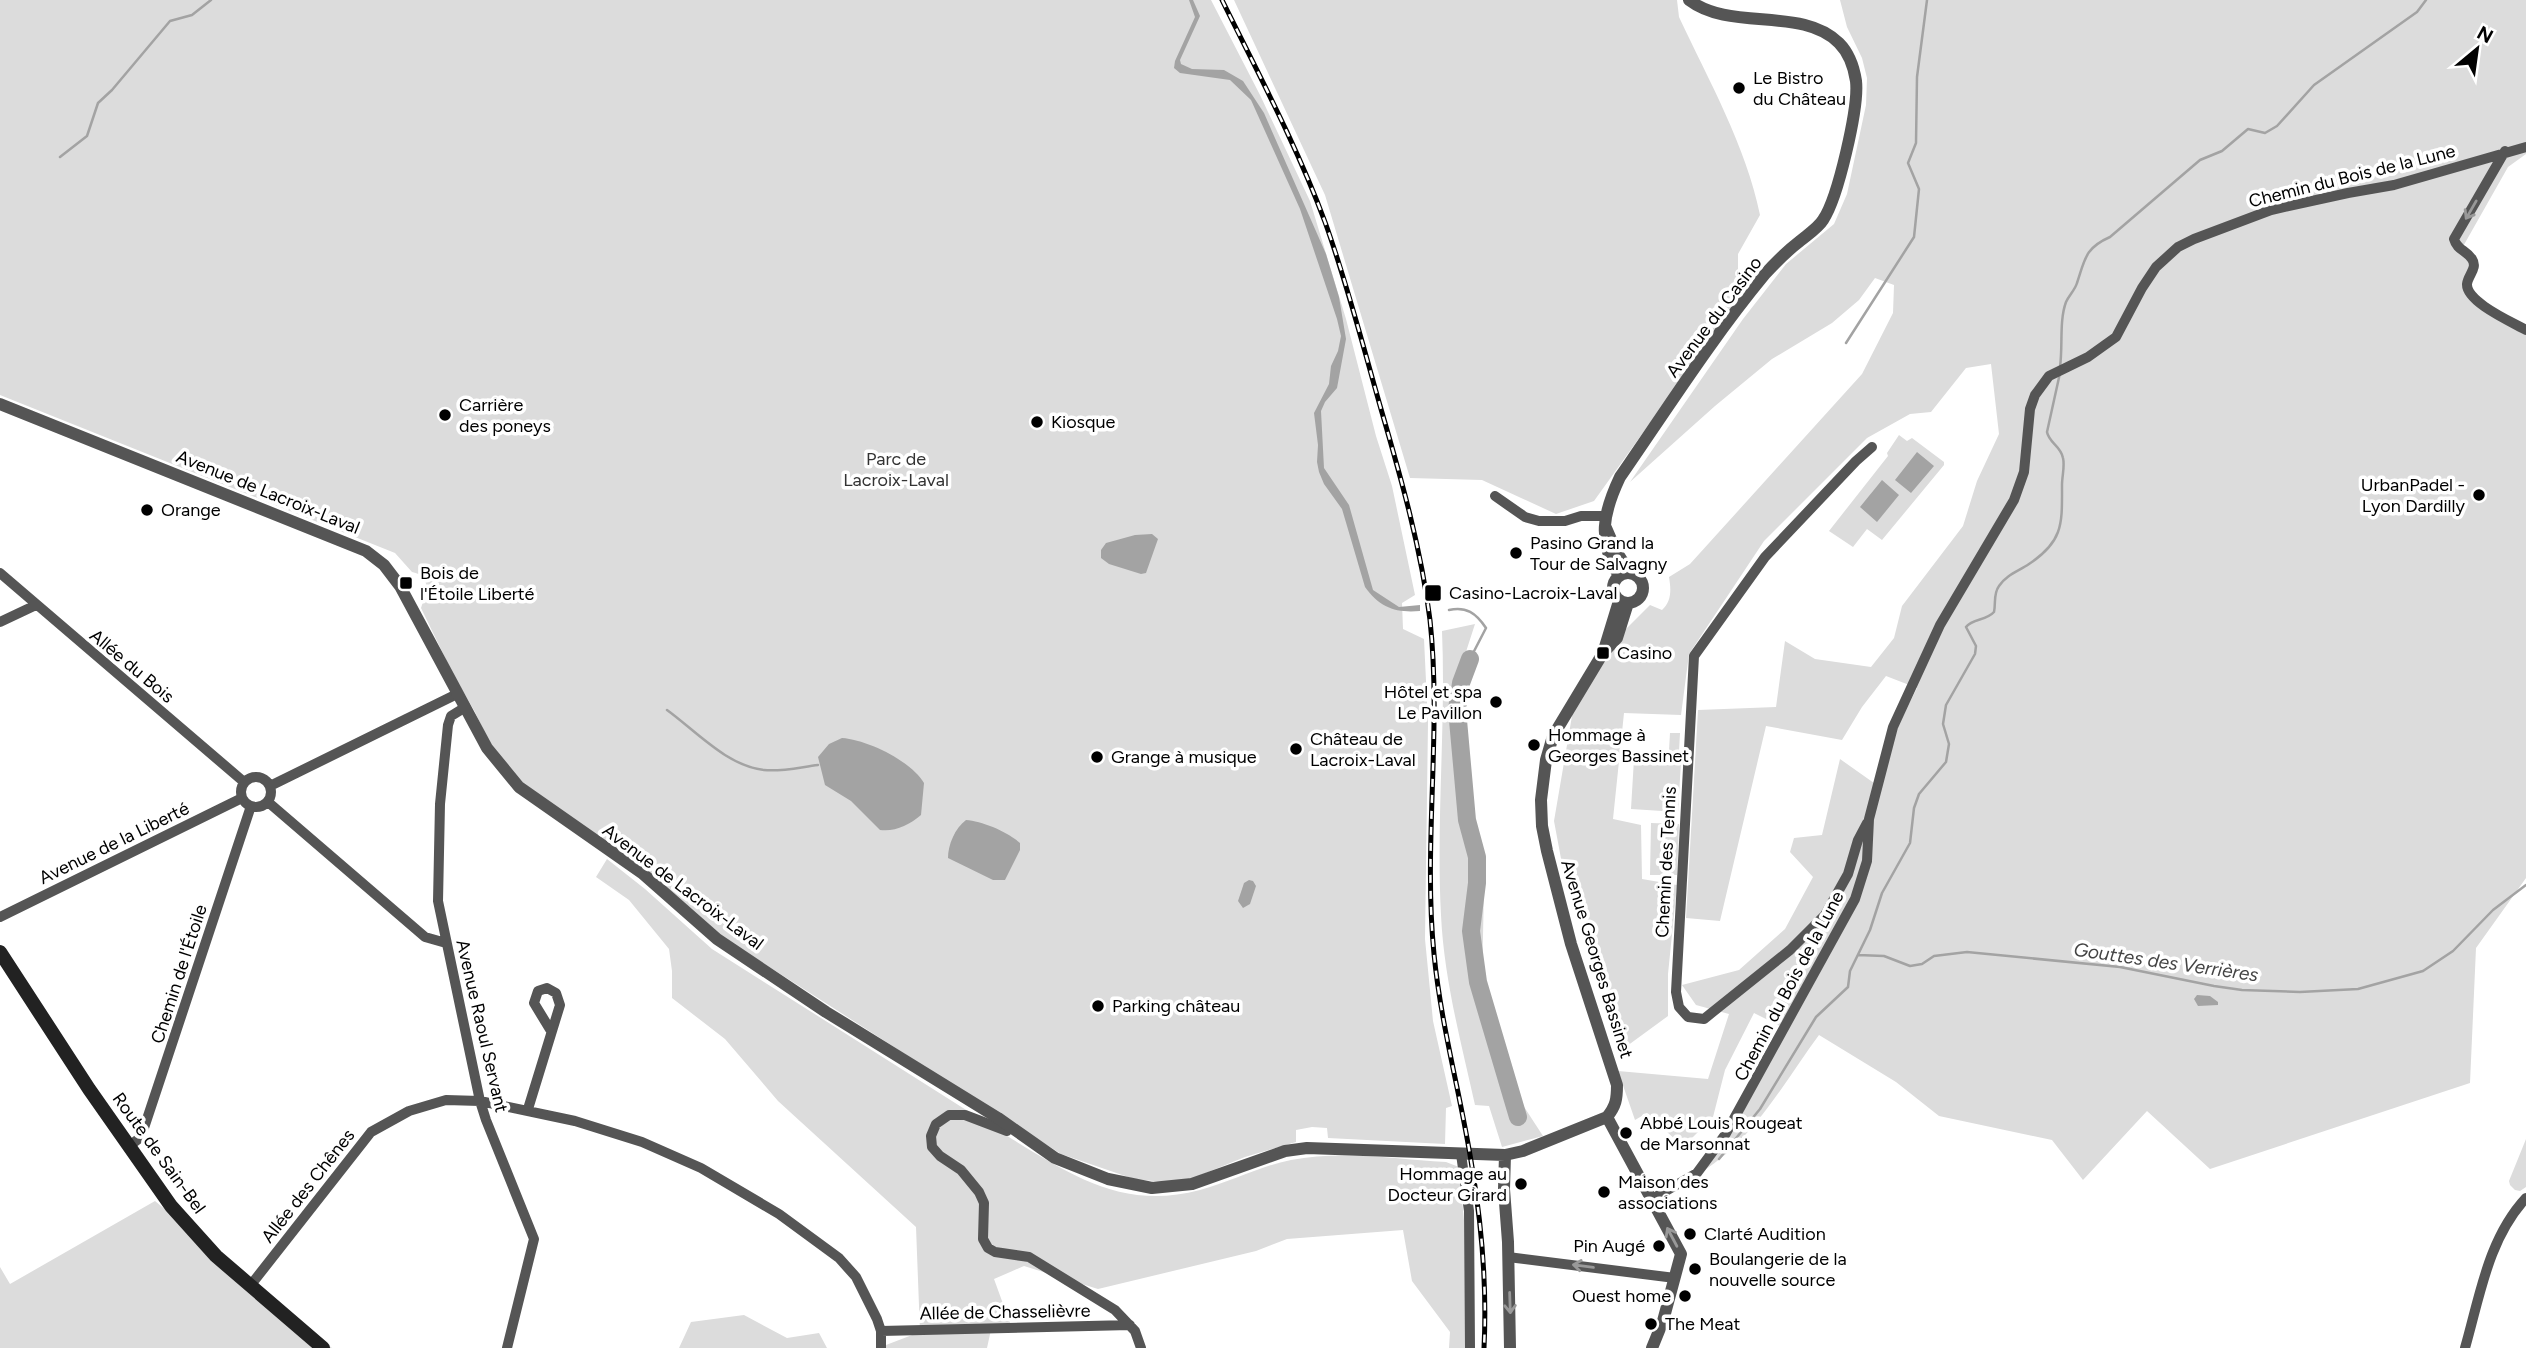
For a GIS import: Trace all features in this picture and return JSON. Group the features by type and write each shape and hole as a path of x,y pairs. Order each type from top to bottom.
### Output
{"main road":[{"name":"Route de Sain-Bel","path":"0,952 128,1147 172,1206 204,1244 323,1348"}],"street":[{"name":"Avenue du Casino","path":"1606,522 1609,500 1620,477 1727,324 1766,274 1824,220 1837,184 1856,101 1852,61 1840,44 1823,31 1800,24 1710,12 1689,0"},
{"name":"Chemin du Bois de la Lune","path":"1652,1199 1697,1173 1725,1135 1855,899 1867,861 1869,819 1893,727 1940,625 2003,523 2018,491 2024,471 2030,408 2035,395 2049,376 2088,357 2116,337 2147,280 2156,267 2178,247 2271,210 2348,192 2394,185 2526,147"},
{"path":"2505,151 2454,239 2456,247 2472,258 2474,268 2467,283 2469,292 2480,304 2526,330"},
{"name":"Avenue de Lacroix-Laval","path":"0,404 347,541 366,551 384,565 400,586 487,748 519,787 642,873 717,939 1055,1158 1108,1179 1152,1188 1192,1184 1285,1151 1307,1148 1499,1155"},
{"name":"Chemin des Tennis","path":"1869,819 1858,841 1848,874 1825,915 1790,950 1704,1019 1688,1017 1679,1007 1675,992 1694,656 1765,556 1872,447"},
{"path":"1494,496 1525,517 1539,522 1565,521 1581,516 1606,522 1624,574"},
{"name":"Allée du Bois","path":"0,573 244,782"},
{"path":"1624,574 1638,577 1643,589 1640,597 1624,602 1612,588 1624,574"},
{"name":"Avenue Georges Bassinet","path":"1607,1117 1617,1099 1617,1085 1571,944 1542,826 1541,800 1546,761 1560,722 1603,653 1617,638 1624,602"},
{"path":"0,622 36,605"},
{"path":"270,786 457,694"},
{"name":"Avenue Raoul Servant","path":"464,708 451,716 448,726 440,804 438,901 480,1101 534,1239 507,1348"},
{"path":"258,777 270,786 268,802 260,806 251,806 242,798 241,790 248,778 258,777"},
{"name":"Avenue de la Liberté","path":"0,917 242,798"},
{"path":"268,802 425,937 446,943"},
{"name":"Chemin de l'Étoile","path":"128,1147 141,1138 251,806"},
{"path":"528,1109 551,1031"},
{"name":"Allée des Chênes","path":"250,1286 371,1132 408,1111 446,1100 480,1101 575,1121 642,1142 701,1168 779,1214 839,1258 856,1277 880,1331"},
{"path":"1010,1127 1007,1131 965,1115 949,1115 936,1124 931,1136 932,1147 961,1170 979,1192 984,1211 983,1238 988,1248 995,1252 1029,1257 1115,1310 1135,1331 1141,1348"},
{"path":"1510,1348 1508,1257 1503,1241 1499,1155 1523,1151 1607,1117 1681,1254 1653,1348"},
{"path":"1461,1154 1469,1211 1471,1348"},
{"path":"2465,1348 2495,1244 2505,1223 2526,1198"},
{"path":"1508,1257 1675,1278"},
{"name":"Allée de Chasselièvre","path":"880,1331 1130,1325"},
{"path":"880,1331 881,1348"}],"green space":[{"name":"Parc de Lacroix-Laval","path":"0,0 1211,0 1310,201 1392,486 1415,595 1402,603 1403,629 1424,639 1428,723 1425,939 1433,1021 1452,1106 1446,1108 1445,1144 1328,1138 1327,1128 1312,1127 1296,1130 1296,1142 1245,1157 1191,1179 1163,1182 1134,1179 1061,1154 704,925 518,781 495,755 421,608 426,591 423,577 412,572 395,553 0,395"},
{"path":"1234,0 1677,0 1679,17 1746,164 1760,215 1738,254 1738,300 1594,501 1556,514 1482,480 1410,478 1325,195"},
{"path":"1840,0 2526,0 2526,154 2508,167 2461,250 2472,258 2469,293 2526,330 2526,878 2476,948 2470,1083 2210,1169 2147,1111 2083,1180 2052,1140 1939,1116 1896,1082 1819,1035 1753,1126 1721,1158 1703,1171 1786,1029 1754,1013 1725,1070 1713,1117 1683,1147 1647,1113 1635,1120 1618,1071 1708,1079 1729,1014 1696,1005 1682,985 1739,970 1785,929 1813,877 1790,852 1794,838 1822,835 1840,759 1881,788 1896,730 1917,688 1886,676 1862,707 1842,740 1766,726 1720,921 1686,918 1698,710 1776,707 1785,641 1815,659 1871,667 1894,638 1902,606 1963,526 1977,481 1999,434 1991,364 1966,368 1931,412 1910,414 1867,438 1764,541 1689,654 1681,715 1624,713 1613,819 1641,825 1642,879 1677,885 1668,974 1668,1016 1627,1046 1565,880 1554,821 1573,710 1624,631 1650,605 1662,610 1668,603 1669,577 1690,564 1862,374 1893,313 1894,285 1875,278 1859,300 1832,323 1772,359 1630,482 1743,319 1786,264 1834,224 1847,194 1866,105 1867,78 1862,58 1847,27"},
{"path":"1899,435 1907,441 1912,438 1944,462 1944,465 1882,540 1867,529 1853,547 1829,531 1888,456 1887,453"},
{"path":"1475,624 1451,698 1464,827 1484,886 1482,986 1513,1090 1543,1136 1502,1147 1489,1106 1475,1105 1449,987 1441,915 1442,631"},
{"path":"1670,733 1680,733 1679,752 1669,751"},
{"path":"1634,759 1681,762 1678,812 1631,809"},
{"path":"1651,823 1679,824 1677,875 1650,875"},
{"path":"607,859 712,949 1035,1153 1101,1186 1148,1196 1173,1195 1212,1187 1279,1163 1310,1157 1369,1156 1446,1162 1459,1167 1465,1231 1466,1348 1449,1348 1450,1332 1412,1281 1403,1230 1287,1239 1256,1251 1098,1289 1024,1266 994,1279 1010,1323 992,1325 987,1348 886,1348 886,1345 920,1332 916,1227 778,1101 725,1039 672,998 669,949 629,900 596,877"},
{"path":"2526,1139 2526,1187 2520,1191 2515,1190 2509,1181"},
{"path":"155,1201 332,1348 0,1348 0,1267 10,1284"},
{"path":"744,1315 787,1338 819,1333 827,1348 679,1348 691,1322"}],"shaded area":[{"path":"1189,0 1193,0 1200,16 1180,60 1181,64 1192,69 1224,70 1243,81 1264,113 1326,254 1339,297 1346,339 1337,388 1321,411 1324,468 1349,505 1373,590 1399,607 1420,605 1420,611 1389,608 1365,587 1342,509 1319,472 1314,413 1329,384 1331,366 1338,351 1341,336 1337,319 1300,209 1251,100 1230,80 1180,73 1174,68 1195,17"},
{"path":"1917,452 1934,466 1911,493 1895,480"},
{"path":"1882,480 1899,495 1877,522 1860,507"},
{"path":"1152,534 1158,539 1146,573 1141,574 1109,564 1101,558 1101,550 1106,543 1135,535"},
{"path":"842,738 876,747 918,775 924,783 921,815 902,827 880,830 851,801 825,785 818,757 829,744"},
{"path":"966,820 995,828 1020,843 1020,850 1005,880 993,880 948,858 953,837"},
{"path":"1249,880 1256,886 1250,904 1243,908 1238,901 1244,883"},
{"path":"2197,995 2210,996 2218,1005 2198,1006 2194,999"}],"waterway":[{"path":"60,157 87,136 98,103 170,21 192,15 211,0"},
{"path":"1846,343 1914,237 1919,189 1908,163 1916,143 1917,77 1927,0"},
{"path":"2060,367 2064,309 2076,286 2084,261 2095,245 2110,237 2200,160 2222,151 2248,129 2265,133 2277,126 2314,85 2417,12 2426,0"},
{"path":"1719,1159 1760,1109 1816,1017 1848,987 1850,971 1870,930 1882,893 1910,843 1914,808 1919,794 1946,762 1949,744 1943,724 1946,705 1975,654 1976,646 1966,627 1994,612 1996,592 2002,582 2040,556 2059,530 2064,461 2060,450 2047,432 2060,373"},
{"path":"1449,610 1461,609 1470,612 1486,628 1470,659"},
{"path":"1470,659 1461,683 1457,709 1467,820 1477,857 1477,883 1471,931 1478,982 1518,1117"},
{"path":"667,710 725,755 750,767 777,770 818,765"},
{"name":"Gouttes des Verrières","path":"1858,955 1884,956 1910,966 1922,964 1934,956 1967,952 2120,967 2242,990 2300,992 2358,989 2423,971 2453,951 2493,910 2526,885"}],"railway":[{"path":"1222,0 1290,138 1325,222 1348,291 1396,461 1421,566 1430,620 1433,662 1434,745 1430,871 1434,954 1441,1008 1479,1212 1484,1280 1484,1348"}],"place":[{"name":"Le Bistro du Château","path":"1739,88"},
{"name":"Carrière des poneys","path":"445,415"},
{"name":"Kiosque","path":"1037,422"},
{"name":"UrbanPadel - Lyon Dardilly","path":"2479,495"},
{"name":"Orange","path":"147,510"},
{"name":"Pasino Grand la Tour de Salvagny","path":"1516,553"},
{"name":"Bois de l'Étoile Liberté","path":"406,583"},
{"name":"Casino-Lacroix-Laval","path":"1433,593"},
{"name":"Casino","path":"1603,653"},
{"name":"Hôtel et spa Le Pavillon","path":"1496,702"},
{"name":"Hommage à Georges Bassinet","path":"1534,745"},
{"name":"Château de Lacroix-Laval","path":"1296,749"},
{"name":"Grange à musique","path":"1097,757"},
{"name":"Parking château","path":"1098,1006"},
{"name":"Abbé Louis Rougeat de Marsonnat","path":"1626,1133"},
{"name":"Hommage au Docteur Girard","path":"1521,1184"},
{"name":"Maison des associations","path":"1604,1192"},
{"name":"Clarté Audition","path":"1690,1234"},
{"name":"Pin Augé","path":"1659,1246"},
{"name":"Boulangerie de la nouvelle source","path":"1695,1269"},
{"name":"Ouest home","path":"1685,1296"},
{"name":"The Meat","path":"1651,1324"}]}
